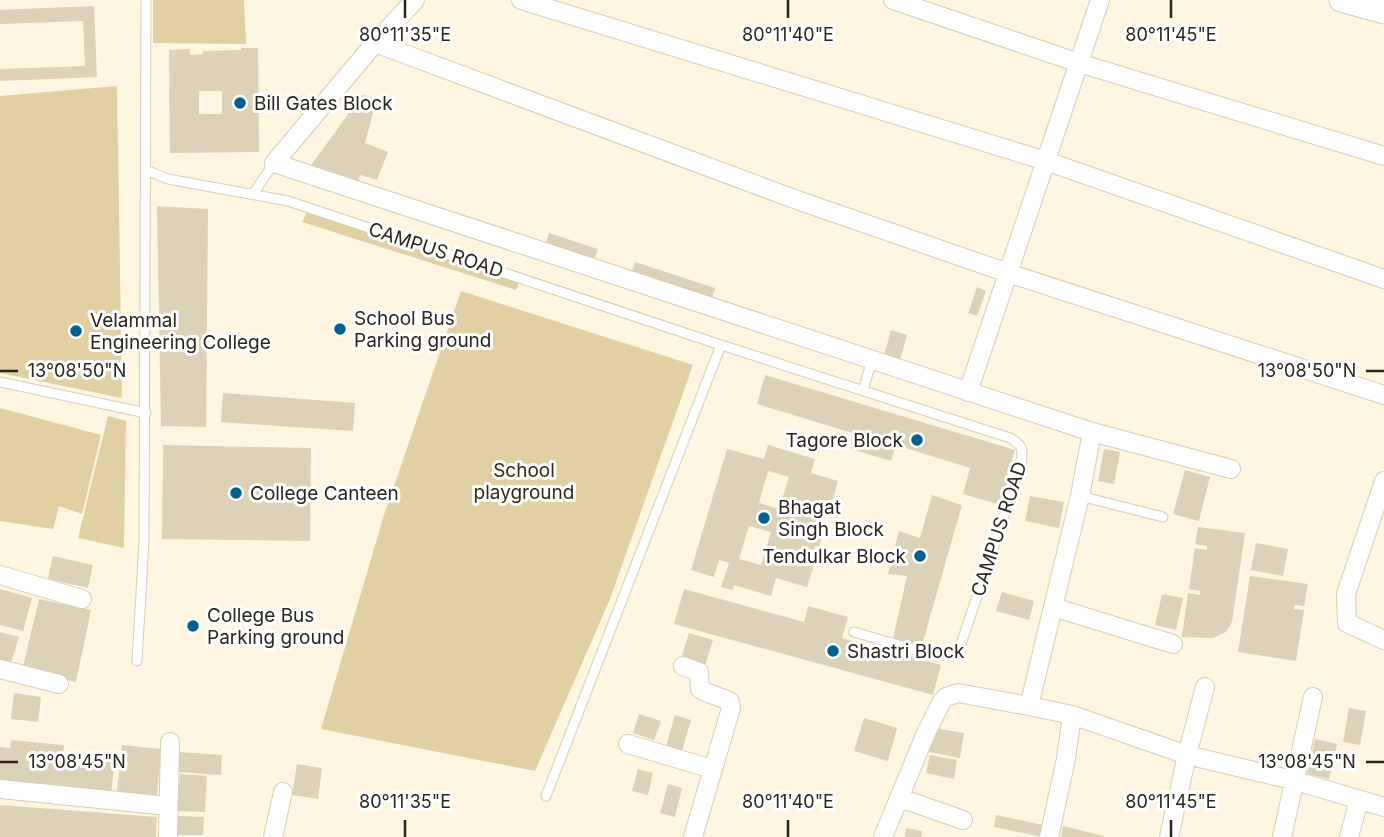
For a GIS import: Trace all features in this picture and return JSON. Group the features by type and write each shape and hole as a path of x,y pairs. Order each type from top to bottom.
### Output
{"street":[{"path":"415,0 375,43 274,163 1092,432 1231,469"},
{"path":"521,0 1046,161 1384,279"},
{"path":"893,0 1079,62 1384,156"},
{"path":"968,392 1100,0"},
{"path":"1340,0 1384,12"},
{"path":"375,43 797,200 1008,273 1384,395"},
{"path":"1029,706 1080,496 1092,432"},
{"path":"1384,481 1346,594 1347,622 1384,640"},
{"path":"0,575 82,599"},
{"path":"1053,607 1172,644"},
{"path":"683,666 699,672 700,689 707,694 724,698 730,702 731,708 693,837"},
{"path":"0,669 59,684"},
{"path":"1169,837 1205,687"},
{"path":"883,837 942,701 958,694 1072,715 1188,755 1296,781 1384,807"},
{"path":"1282,837 1313,697"},
{"path":"1049,837 1066,759 1072,715"},
{"path":"168,837 170,742"},
{"path":"628,744 712,769"},
{"path":"0,789 168,806"},
{"path":"273,837 283,792"},
{"path":"900,798 963,820"},
{"path":"1349,837 1359,800"}],"lane":[{"path":"137,661 144,542 146,413 146,0"},
{"path":"253,194 274,163"},
{"name":"CAMPUS ROAD","path":"146,170 168,178 288,201 1010,438 1018,443 1023,452 1021,465 960,647 948,654 936,656 854,632"},
{"path":"546,796 721,345"},
{"path":"863,390 872,360"},
{"path":"0,382 146,413"},
{"path":"1080,496 1163,517"}],"green space":[{"path":"153,0 244,0 246,44 153,43"},
{"path":"117,86 122,398 0,373 0,96"},
{"path":"308,210 521,278 516,290 302,222"},
{"name":"School playground","path":"461,291 693,365 610,599 535,771 321,729 384,515"},
{"path":"0,408 101,435 82,514 59,506 53,529 0,521"},
{"path":"108,416 126,421 124,548 78,538"}],"building":[{"path":"94,6 97,77 0,81 0,69 85,66 83,21 0,24 0,10"},
{"name":"Bill Gates Block","path":"258,48 259,152 170,153 169,50 190,49 190,55 203,54 203,51","holes":["199,91 222,91 222,114 199,114"]},
{"path":"358,94 377,98 365,143 388,152 377,180 360,175 358,184 309,168 352,109"},
{"path":"157,206 208,209 206,427 161,426"},
{"path":"549,233 598,249 592,265 544,249"},
{"path":"635,262 715,288 710,304 630,277"},
{"path":"977,287 986,291 977,316 968,313"},
{"path":"891,330 907,335 899,364 883,360"},
{"name":"Tagore Block","path":"765,375 1015,450 1006,480 1004,493 1008,494 1004,506 963,494 970,468 896,445 891,461 851,449 856,434 757,404"},
{"path":"223,393 355,403 353,431 221,422"},
{"name":"College Canteen","path":"163,445 311,448 310,541 162,539"},
{"name":"Bhagat Singh Block","path":"768,445 815,459 811,473 838,481 829,514 822,513 820,521 826,523 819,547 815,546 812,557 816,558 807,587 776,578 771,596 734,585 733,590 721,587 729,563 719,560 714,577 691,570 727,449 764,459","holes":["768,471 789,477 779,509 759,503","749,526 771,532 761,565 739,559"]},
{"path":"1104,449 1120,452 1114,484 1098,481"},
{"path":"1185,470 1210,477 1199,521 1173,514"},
{"name":"Tendulkar Block","path":"932,495 962,505 922,645 893,638 907,576 888,574 899,531 920,538"},
{"path":"1030,496 1064,502 1059,528 1025,521"},
{"path":"1198,527 1245,533 1232,622 1226,632 1213,638 1182,637 1188,593 1200,595 1200,591 1189,589 1195,548 1207,550 1207,546 1195,544"},
{"path":"1256,543 1288,549 1283,576 1251,570"},
{"path":"53,556 93,565 88,588 48,579"},
{"path":"1250,576 1308,584 1304,606 1295,605 1294,609 1304,610 1296,661 1238,652"},
{"path":"0,589 32,598 23,631 0,625"},
{"name":"Shastri Block","path":"684,589 804,622 808,606 848,617 842,638 941,665 933,695 674,624"},
{"path":"1002,592 1034,601 1029,620 996,611"},
{"path":"1162,594 1183,598 1176,630 1155,625"},
{"path":"39,599 91,610 76,682 22,671"},
{"path":"0,632 19,637 9,670 0,667"},
{"path":"689,633 713,640 705,666 681,659"},
{"path":"14,693 41,697 38,722 11,719"},
{"path":"1349,708 1366,711 1360,745 1343,742"},
{"path":"639,714 661,721 654,740 633,733"},
{"path":"675,715 691,720 681,754 665,750"},
{"path":"864,718 897,728 888,761 854,751"},
{"path":"933,728 964,733 960,758 929,752"},
{"path":"1315,739 1337,744 1329,779 1307,774"},
{"path":"11,740 64,745 63,754 115,759 111,794 0,783 0,747 10,748"},
{"path":"122,745 161,749 157,796 117,792"},
{"path":"178,752 222,755 221,775 177,772"},
{"path":"930,755 957,760 954,779 926,773"},
{"path":"297,764 322,768 318,799 292,795"},
{"path":"638,769 653,773 648,795 632,791"},
{"path":"180,774 207,776 205,812 177,811"},
{"path":"668,784 682,788 675,817 660,813"},
{"path":"0,805 157,817 156,837 0,837"},
{"path":"996,815 1048,826 1042,837 994,827"},
{"path":"178,816 204,817 203,835 177,835"},
{"path":"1063,826 1104,836 1104,837 1061,837"},
{"path":"906,828 922,831 921,837 905,837"}],"place":[{"name":"Bill Gates Block","path":"240,103"},
{"name":"School Bus Parking ground","path":"340,329"},
{"name":"Velammal Engineering College","path":"76,331"},
{"name":"Tagore Block","path":"917,440"},
{"name":"College Canteen","path":"236,493"},
{"name":"Bhagat Singh Block","path":"764,518"},
{"name":"Tendulkar Block","path":"920,556"},
{"name":"College Bus Parking ground","path":"193,626"},
{"name":"Shastri Block","path":"833,651"}]}
